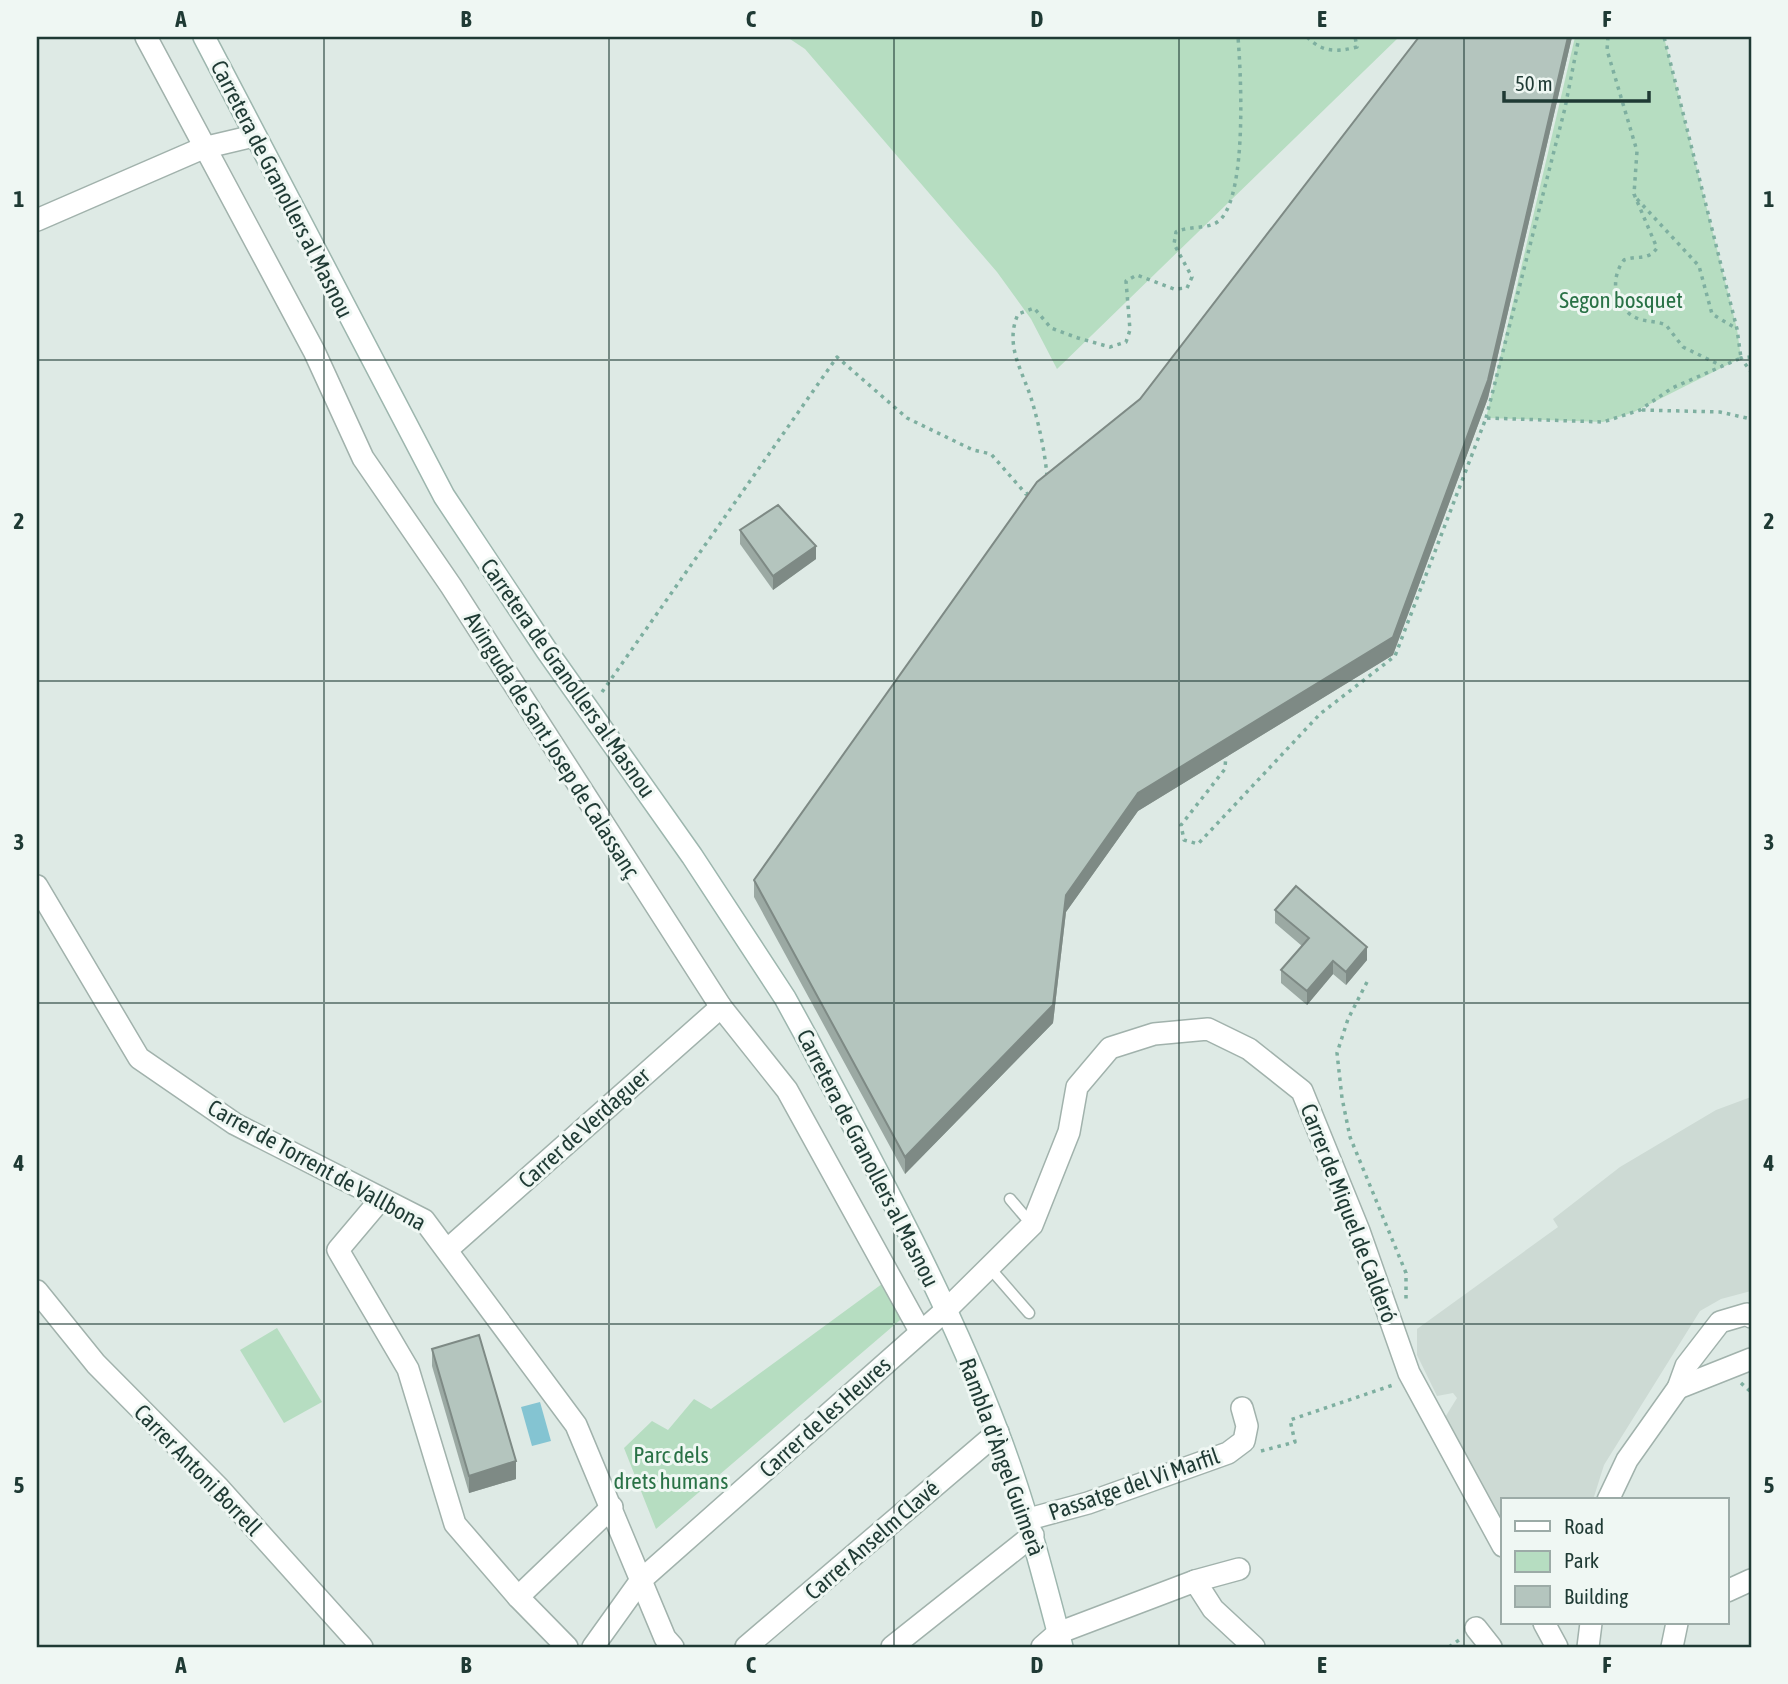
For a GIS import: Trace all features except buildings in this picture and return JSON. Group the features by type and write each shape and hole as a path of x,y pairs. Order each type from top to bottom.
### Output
{"street":[{"name":"Avinguda de Sant Josep de Calassanç","path":"146,37 203,148 314,351 363,458 451,586 721,1007 771,1067 803,1116 920,1331"},
{"name":"Carretera de Granollers al Masnou","path":"204,37 444,496 588,711 692,856 785,998 946,1310"},
{"path":"37,220 203,148 254,136"},
{"name":"Carrer de Torrent de Vallbona","path":"37,886 139,1058 236,1124 424,1220 576,1425 612,1507 665,1644"},
{"name":"Carrer de Verdaguer","path":"448,1249 721,1007"},
{"name":"Carrer de Miquel de Calderó","path":"946,1310 1032,1225 1069,1132 1077,1087 1110,1048 1154,1034 1209,1029 1249,1049 1302,1091 1359,1231 1409,1373 1501,1542"},
{"path":"382,1199 338,1250 408,1369 455,1524 518,1597 567,1647"},
{"name":"Carrer Antoni Borrell","path":"37,1291 96,1364 219,1488 362,1647"},
{"name":"Carrer de les Heures","path":"593,1647 641,1580 946,1310"},
{"name":"Rambla d'Àngel Guimerà","path":"946,1310 998,1432 1031,1527 1060,1640"},
{"path":"1609,1498 1627,1460 1678,1388 1686,1366 1720,1322 1747,1314 1751,1317"},
{"path":"1678,1388 1751,1359"},
{"name":"Passatge del Vi Marfil","path":"1031,1527 1088,1503 1209,1462 1244,1441 1247,1426 1242,1408"},
{"name":"Carrer Anselm Clavé","path":"746,1647 998,1432"},
{"path":"518,1597 612,1507"},
{"path":"891,1647 1031,1527"},
{"path":"1042,1647 1195,1581 1238,1569"},
{"path":"1728,1591 1751,1580"},
{"path":"1195,1581 1213,1609 1254,1647"},
{"path":"1545,1624 1558,1647"},
{"path":"1588,1647 1591,1624"},
{"path":"1672,1647 1677,1624"},
{"path":"1476,1628 1491,1647"}],"lane":[{"path":"1010,1199 1032,1225"},
{"path":"989,1267 1029,1313"}],"path":[{"path":"1045,482 1048,475 1032,400 1014,358 1012,328 1018,314 1034,308 1051,328 1110,346 1126,342 1130,330 1126,281 1137,275 1174,289 1187,288 1192,277 1174,244 1176,232 1188,226 1210,226 1222,218 1231,194 1241,138 1243,94 1238,37"},
{"path":"1307,37 1314,44 1334,53 1357,47 1355,37"},
{"path":"1226,743 1225,769 1181,825 1184,840 1198,844 1320,713 1395,656 1486,418 1564,108 1579,37"},
{"path":"1608,37 1607,50 1637,151 1634,194 1657,248 1652,255 1624,260 1617,268 1617,297 1626,313 1641,320 1666,325 1683,347 1721,366"},
{"path":"1664,37 1737,329 1741,358 1751,372"},
{"path":"1634,194 1699,265 1712,314 1737,329"},
{"path":"588,711 837,357 907,418 973,450 991,454 1026,494 1034,491"},
{"path":"1486,418 1603,422 1640,410 1672,388 1741,358 1751,357"},
{"path":"1640,410 1720,412 1751,419"},
{"path":"1367,982 1348,1019 1337,1052 1350,1137 1406,1273 1407,1328 1398,1340"},
{"path":"1238,1445 1256,1453 1295,1442 1290,1420 1388,1389 1409,1373"}],"shaded area":[{"path":"1751,1097 1751,1291 1721,1299 1700,1311 1604,1465 1594,1498 1501,1498 1501,1530 1444,1419 1457,1398 1453,1393 1437,1396 1417,1355 1417,1329 1558,1227 1553,1219 1620,1167 1716,1110"}],"green space":[{"path":"787,37 1399,37 1057,369 1031,319 997,272 805,49"},
{"name":"Segon bosquet","path":"1575,37 1664,37 1737,329 1741,358 1634,412 1603,422 1486,418"},
{"name":"Parc dels drets humans","path":"886,1281 906,1315 656,1529 624,1448 652,1421 668,1430 694,1399 711,1409"},
{"path":"277,1328 322,1402 284,1423 240,1350"}],"water":[{"path":"540,1402 551,1441 532,1446 521,1407"}]}
